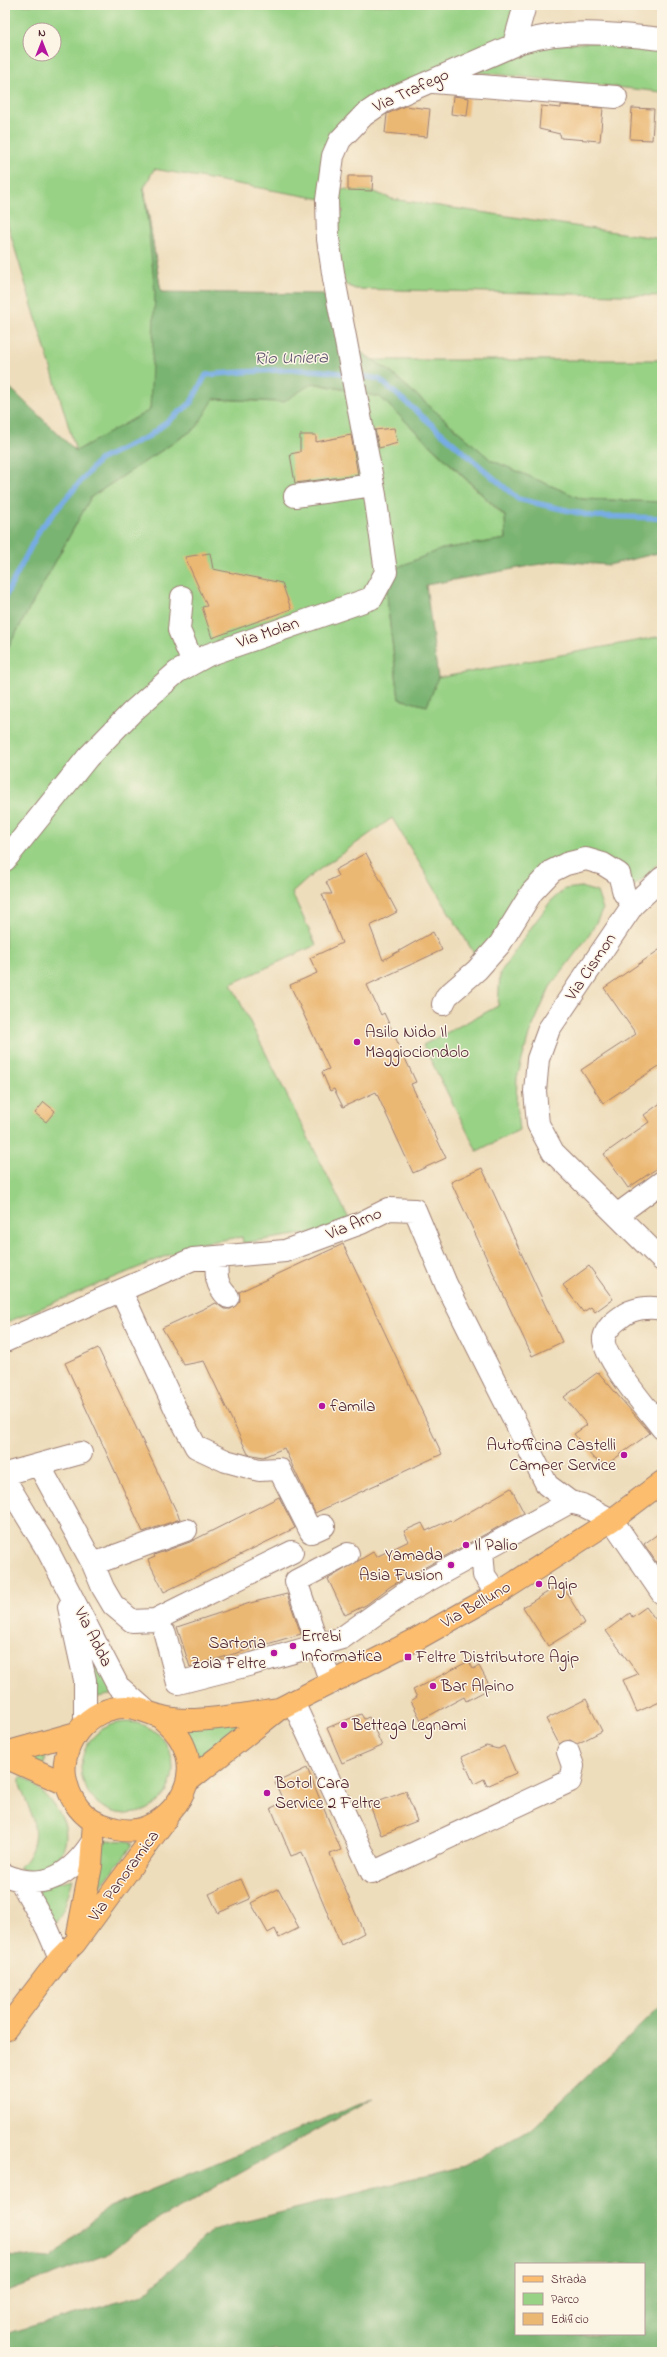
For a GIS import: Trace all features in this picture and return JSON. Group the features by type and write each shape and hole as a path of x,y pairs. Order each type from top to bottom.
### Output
{"main road":[{"name":"Via Belluno","path":"187,1782 286,1706 415,1640 497,1594 612,1520 662,1482"},
{"name":"Via Belluno","path":"5,1753 81,1728 108,1710 126,1707 189,1720 286,1706"},
{"path":"81,1728 68,1749 64,1766 66,1784 72,1799 82,1812 93,1831 136,1830 156,1823 173,1810 182,1797 187,1782 188,1763 184,1745 174,1729 152,1713"},
{"path":"5,1757 66,1784"},
{"name":"Via Panoramica","path":"5,2030 68,1950 173,1810"},
{"name":"Via Panoramica","path":"68,1950 86,1899 93,1831"}],"street":[{"path":"514,44 525,5"},
{"name":"Via Trafego","path":"348,360 328,238 327,200 333,156 340,140 364,115 382,102 514,44 538,37 576,32 662,39"},
{"path":"430,82 616,97"},
{"name":"Via Molan","path":"5,860 88,757 143,702 177,672 215,652 372,598 386,572 373,485 348,360"},
{"path":"295,496 373,485"},
{"path":"182,597 179,630 193,663"},
{"path":"443,1004 447,996 476,970 500,944 532,892 552,871 566,864 586,859 603,864 619,874 624,892 633,905 662,878"},
{"name":"Via Cismon","path":"633,905 549,1029 538,1059 535,1091 538,1124 553,1152 662,1260"},
{"path":"617,1215 662,1182"},
{"name":"Via Arno","path":"5,1341 193,1259 285,1251 361,1223 389,1209 415,1210 446,1284 547,1485 570,1502 582,1505 612,1520"},
{"path":"217,1257 216,1276 220,1290 228,1297"},
{"path":"121,1291 176,1410 196,1447 226,1461 259,1470 279,1469 311,1532 324,1526"},
{"path":"662,1309 645,1307 624,1314 610,1326 604,1338 610,1358 662,1428"},
{"path":"5,1474 81,1453"},
{"path":"39,1465 93,1564 103,1588 113,1605 132,1621 155,1620 292,1552"},
{"name":"Via Adda","path":"5,1480 51,1557 118,1686 152,1713"},
{"path":"164,1634 178,1683 252,1664 342,1638 405,1593 570,1502"},
{"path":"612,1520 662,1593"},
{"path":"93,1564 186,1530"},
{"path":"482,1550 484,1575 497,1594"},
{"path":"331,1683 296,1581 348,1554"},
{"name":"Via Adda","path":"51,1557 70,1612 82,1659 87,1698 81,1728"},
{"path":"286,1706 372,1873 570,1781 573,1766 568,1752"},
{"path":"13,1878 48,1881 68,1871 83,1857 93,1831"},
{"path":"13,1878 47,1928 68,1950"}],"green space":[{"path":"5,5 521,5 507,47 662,39 662,92 457,70 349,129 328,188 372,191 392,199 662,239 662,296 355,289 334,279 327,200 154,169 144,188 161,292 150,410 76,451 5,216"},
{"path":"144,188 161,292 324,294 340,338 388,370 491,460 582,499 662,502 662,552 609,565 557,561 426,585 438,678 427,706 399,699 388,609 386,572 442,549 506,539 505,516 380,397 313,383 283,402 214,399 196,428 91,497 5,653 5,383 76,451 150,410 155,292"},
{"path":"373,360 662,360 662,502 582,499 491,460 388,370"},
{"path":"312,383 380,397 505,517 506,539 442,549 386,572 388,609 399,699 427,706 438,678 662,636 662,858 647,876 624,893 619,874 566,864 481,965 392,818 313,874 292,893 316,945 231,984 349,1219 316,1232 243,1243 242,1237 195,1244 5,1323 5,653 91,497 190,432 213,399 275,402"},
{"path":"581,887 597,892 603,909 590,934 550,987 529,1035 517,1078 516,1104 519,1130 477,1151 423,1045 498,1006 500,973 533,925 551,901 565,889"},
{"path":"91,1652 115,1694 92,1698"},
{"path":"239,1718 244,1727 194,1768 180,1726"},
{"path":"127,1722 144,1726 159,1736 169,1751 173,1768 169,1785 159,1800 144,1810 127,1814 110,1810 95,1800 85,1785 81,1768 85,1751 95,1736 110,1726"},
{"path":"46,1749 43,1771 22,1750"},
{"path":"21,1777 38,1788 46,1797 59,1813 65,1827 66,1837 64,1847 60,1855 55,1862 39,1870 29,1871 19,1868 30,1854 34,1840 34,1826 31,1813 22,1791 20,1783"},
{"path":"100,1840 129,1841 132,1843 132,1846 87,1904"},
{"path":"73,1879 64,1908 56,1923 47,1919 37,1887"},
{"path":"662,2005 662,2352 5,2352 5,2334 143,2295 212,2230 464,2166 533,2128"},
{"path":"374,2098 132,2234 106,2255 5,2293 5,2255 51,2258 107,2208"}],"building":[{"path":"453,96 469,98 467,116 451,114"},
{"path":"561,105 603,108 600,141 561,138 560,134 539,129 541,106 561,108"},
{"path":"405,106 430,109 427,137 385,133 387,114"},
{"path":"632,108 654,109 652,140 630,139"},
{"path":"348,176 373,176 372,191 348,190"},
{"path":"394,428 398,443 379,448 375,430"},
{"path":"300,435 316,435 316,442 351,435 358,475 295,483 290,454 300,452"},
{"path":"210,553 213,569 282,583 291,609 212,638 202,607 207,606 185,557"},
{"name":"Asilo Nido Il Maggiociondolo","path":"366,853 397,912 370,926 383,960 433,932 442,950 367,985 381,1015 384,1013 416,1082 411,1084 446,1158 413,1173 376,1092 343,1107 334,1089 330,1091 322,1072 329,1069 290,985 317,973 310,958 342,943 322,894 332,894 326,882 338,876 335,870"},
{"path":"662,948 662,1064 603,1103 581,1070 636,1034 604,988"},
{"path":"44,1102 55,1111 46,1122 35,1113"},
{"path":"662,1102 662,1165 628,1188 604,1154 649,1122 644,1115"},
{"path":"482,1168 562,1342 532,1356 451,1182"},
{"name":"famila","path":"343,1244 442,1454 315,1513 284,1448 263,1457 248,1454 204,1361 184,1365 162,1328 216,1303 224,1309 231,1309 240,1301 239,1292"},
{"path":"589,1266 613,1299 595,1312 591,1307 583,1312 563,1285"},
{"path":"98,1348 180,1519 143,1532 65,1363"},
{"path":"598,1372 650,1433 606,1465 593,1458 574,1434 587,1425 564,1397"},
{"name":"Il Palio","path":"511,1488 524,1513 391,1586 366,1605 345,1615 328,1579 373,1552 376,1557 409,1541 404,1531 422,1523 426,1531 450,1520 452,1522"},
{"path":"279,1497 295,1528 164,1592 148,1560 155,1557 154,1555 190,1542"},
{"path":"662,1531 662,1571 644,1544"},
{"path":"561,1584 585,1623 548,1646 523,1607"},
{"path":"287,1594 301,1634 190,1667 177,1627 250,1603"},
{"path":"646,1607 662,1628 662,1701 637,1712 623,1680 638,1674 606,1631 630,1613 632,1617"},
{"path":"469,1661 473,1669 479,1666 491,1688 466,1701 464,1697 421,1720 411,1701 417,1697 413,1690"},
{"path":"586,1699 602,1731 577,1744 570,1740 559,1744 546,1719"},
{"path":"361,1714 364,1719 369,1717 382,1746 342,1763 327,1728"},
{"path":"486,1746 498,1749 504,1746 516,1773 487,1786 484,1779 474,1784 462,1757"},
{"path":"307,1768 341,1850 330,1854 364,1933 341,1945 302,1852 291,1856 271,1808 284,1802 275,1783"},
{"path":"406,1791 417,1821 381,1835 370,1805"},
{"path":"241,1879 250,1899 218,1913 209,1894"},
{"path":"278,1889 299,1928 279,1938 275,1929 268,1933 251,1903"}],"waterway":[{"name":"Rio Uniera","path":"5,597 40,529 99,460 149,436 190,404 206,375 294,370 311,370 346,374"},
{"name":"Rio Uniera","path":"357,375 379,379 518,499 592,516 662,518"}],"place":[{"name":"Asilo Nido Il Maggiociondolo","path":"357,1042"},
{"name":"famila","path":"322,1406"},
{"name":"Autofficina Castelli Camper Service","path":"624,1455"},
{"name":"Il Palio","path":"466,1545"},
{"name":"Yamada Asia Fusion","path":"451,1565"},
{"name":"Agip","path":"539,1584"},
{"name":"Errebi Informatica","path":"293,1646"},
{"name":"Sartoria Zoia Feltre","path":"274,1653"},
{"name":"Feltre Distributore Agip","path":"408,1657"},
{"name":"Bar Alpino","path":"433,1686"},
{"name":"Bettega Legnami","path":"344,1725"},
{"name":"Botol Cara Service 2 Feltre","path":"267,1793"}]}
